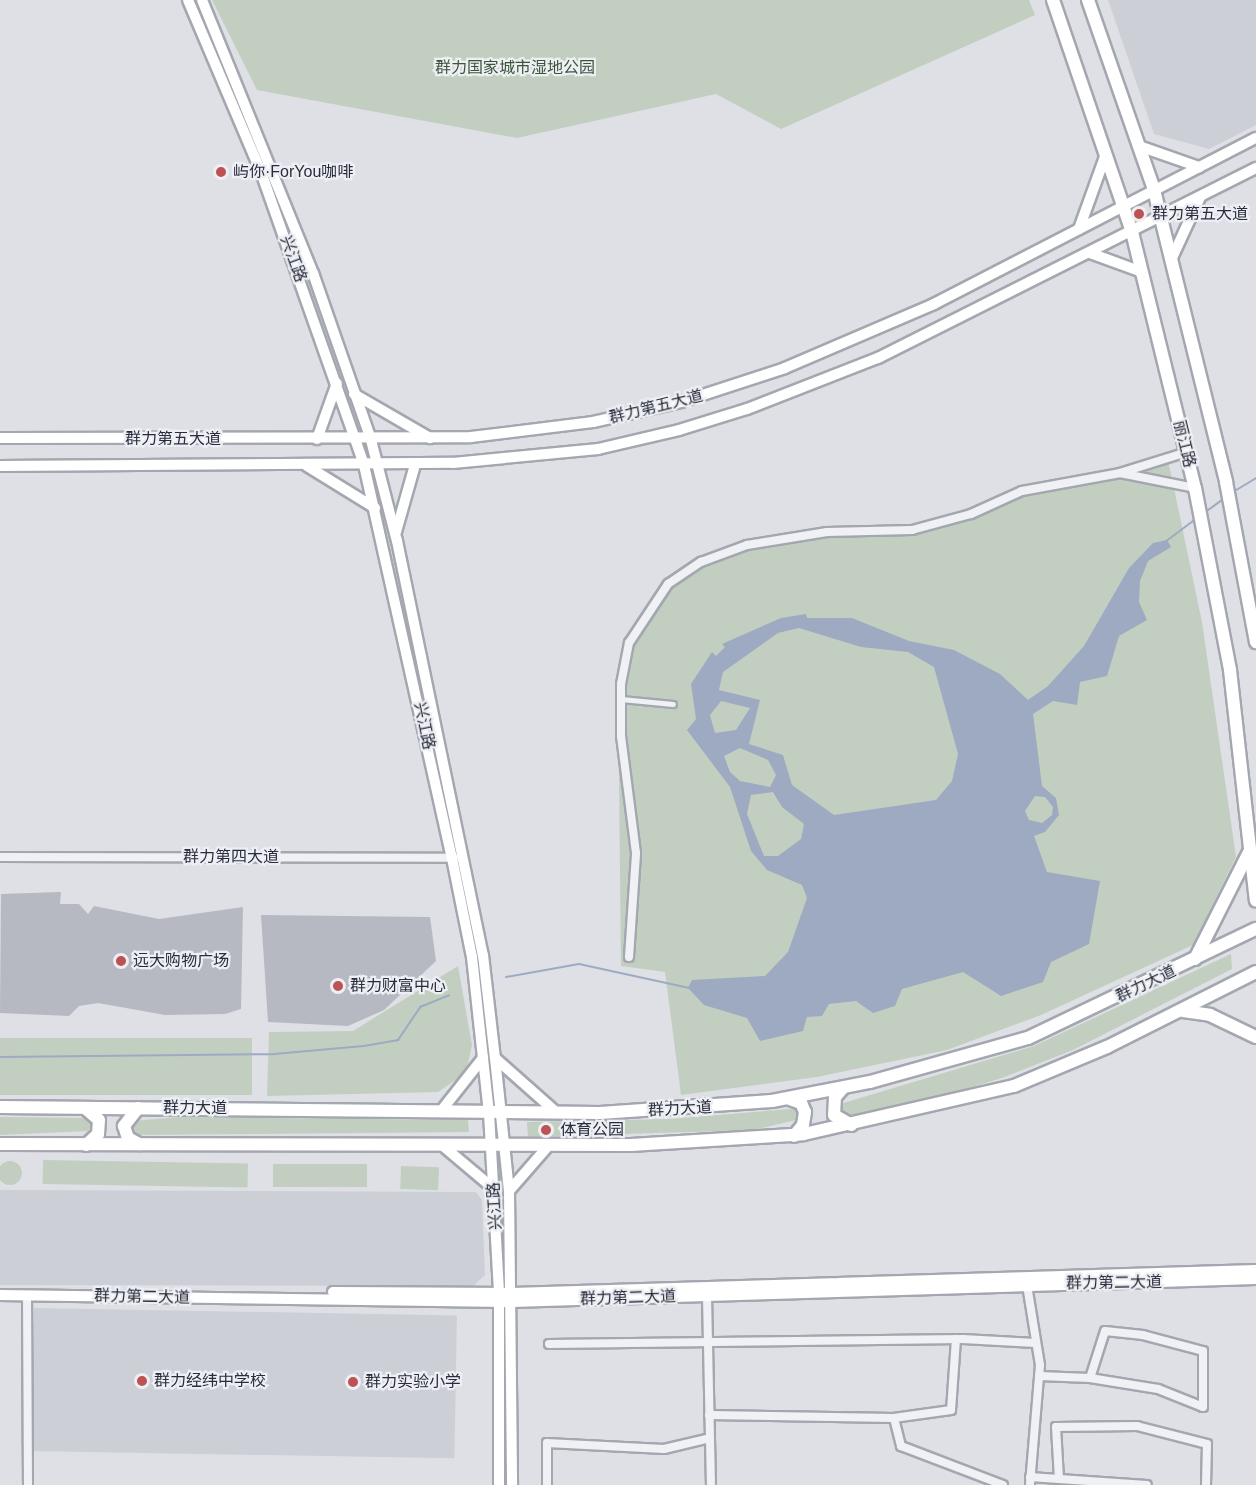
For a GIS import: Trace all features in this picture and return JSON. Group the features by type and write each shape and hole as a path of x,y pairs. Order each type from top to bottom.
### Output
{"main road":[{"name":"兴江路","path":"188,0 261,172 364,465 457,858"},
{"name":"兴江路","path":"202,0 265,146 371,440 395,536 495,1058 496,1113 491,1146 499,1297 498,1485"},
{"name":"丽江路","path":"1053,0 1132,232 1187,452 1230,670 1256,901"},
{"name":"丽江路","path":"1088,0 1154,190 1172,258 1226,482 1256,642"},
{"name":"群力第五大道","path":"0,438 430,439 518,434 593,422 732,387 934,304 1256,138"},
{"path":"1139,146 1199,167"},
{"path":"1079,229 1106,154"},
{"name":"群力第五大道","path":"0,466 415,465 598,449 747,409 878,357 1256,168"},
{"path":"1172,258 1200,196"},
{"path":"1090,253 1142,272"},
{"path":"317,439 337,384"},
{"path":"354,394 430,439"},
{"path":"395,536 415,465"},
{"path":"307,466 375,508"},
{"path":"1195,960 1250,848"},
{"name":"群力大道","path":"0,1107 496,1113 664,1111 790,1099 842,1089 1028,1038 1256,929"},
{"name":"群力大道","path":"0,1144 491,1146 701,1144 794,1136 854,1125 1014,1086 1182,1010 1256,972"},
{"name":"兴江路","path":"483,1002 483,1058 506,1145 509,1191 512,1297 512,1485"},
{"path":"1182,1010 1210,1015 1256,1037"},
{"path":"441,1111 483,1058"},
{"path":"495,1058 556,1112"},
{"path":"842,1089 835,1097 834,1115 854,1125"},
{"path":"790,1099 801,1103 805,1112 803,1125 794,1136"},
{"path":"84,1108 99,1120 96,1137 86,1144"},
{"path":"138,1108 127,1116 124,1130 139,1145"},
{"path":"509,1191 549,1145"},
{"path":"443,1146 494,1189"},
{"name":"群力第二大道","path":"512,1297 1256,1270"},
{"name":"群力第二大道","path":"0,1293 27,1295 707,1296 1256,1279"},
{"name":"群力第二大道","path":"0,1293 499,1297"}],"street":[{"path":"629,957 636,853 621,699 629,643 644,614 668,584 701,562 747,545 793,538 898,532 942,524 1022,491 1119,473 1187,452"},
{"path":"1119,473 1195,488"},
{"path":"621,699 673,704"},
{"name":"群力第四大道","path":"0,857 457,858"},
{"path":"1027,1285 1039,1376 1030,1481 1059,1479 1147,1485"},
{"path":"27,1295 28,1485"},
{"path":"707,1296 711,1485"},
{"path":"1039,1376 1090,1378 1158,1389 1203,1407 1203,1351 1163,1340 1105,1331 1090,1378"},
{"path":"549,1344 956,1339 1035,1343"},
{"path":"709,1415 894,1418 951,1410 956,1339"},
{"path":"894,1418 901,1446 1003,1485"},
{"path":"1059,1479 1056,1427 1137,1426 1207,1444 1206,1485"},
{"path":"547,1485 548,1443 664,1449 710,1438"}],"shaded area":[{"path":"1108,0 1256,0 1256,125 1209,149 1154,134"},
{"path":"0,1190 476,1192 482,1200 485,1275 473,1286 0,1285"},
{"path":"34,1308 457,1315 454,1458 32,1451"}],"green space":[{"name":"群力国家城市湿地公园","path":"212,0 1029,0 1035,15 781,129 716,94 517,138 257,90"},
{"path":"1167,455 1202,622 1236,857 1193,945 1041,1015 947,1050 817,1077 681,1095 665,972 621,966 618,684 624,641 659,589 698,561 761,543 834,529 902,535 949,526 1033,492"},
{"path":"1231,954 1232,969 1073,1050 1002,1078 928,1100 848,1117 839,1112 840,1104 1034,1046"},
{"path":"458,966 472,1045 466,1073 438,1092 267,1096 269,1032 353,1031"},
{"path":"0,1038 252,1038 252,1095 0,1095"},
{"path":"796,1109 796,1120 753,1130 528,1137 527,1122 669,1119"},
{"path":"0,1117 88,1118 93,1125 88,1131 0,1135"},
{"path":"180,1117 468,1120 469,1132 134,1135 131,1131 132,1121"},
{"path":"43,1160 248,1164 248,1188 43,1184"},
{"path":"10,1161 15,1162 21,1168 21,1178 15,1184 10,1185 5,1184 -1,1178 -2,1173 -1,1168 5,1162"},
{"path":"273,1164 367,1164 367,1187 273,1187"},
{"path":"401,1166 439,1167 438,1190 400,1189"}],"water":[{"path":"1167,540 1171,547 1148,561 1140,581 1139,602 1147,620 1119,636 1107,676 1080,682 1077,705 1053,701 1033,714 1042,786 1056,798 1059,815 1045,832 1034,836 1047,872 1100,881 1089,944 1051,962 1043,982 1001,996 963,972 902,989 895,1006 873,1013 856,1001 829,1004 822,1016 807,1017 803,1031 760,1041 747,1018 704,1005 688,988 692,980 765,976 788,952 807,898 802,885 767,870 751,851 730,787 687,730 696,719 691,684 712,652 716,656 725,647 722,644 781,618 806,614 807,618 852,618 909,641 954,650 1000,674 1028,700 1048,686 1084,646 1129,568 1153,543","holes":["799,628 861,647 908,652 934,667 958,754 952,781 936,800 834,815 792,785 783,755 749,744 760,700 719,690 723,672 778,633","721,701 750,708 736,730 715,733 710,715","740,748 768,760 776,775 770,787 740,781 730,772 724,756","773,792 782,807 804,824 801,839 778,856 764,856 747,814 751,795","1035,796 1045,797 1053,807 1052,815 1042,823 1029,820 1025,811"]}],"building":[{"name":"远大购物广场","path":"61,892 60,904 79,904 88,914 94,906 159,919 243,907 241,1009 225,1014 165,1015 98,1003 79,1006 69,1016 0,1013 1,894"},
{"name":"群力财富中心","path":"261,915 430,917 436,961 384,1010 348,1026 268,1022"}],"waterway":[{"path":"1233,492 1256,478"},
{"path":"1204,513 1223,499"},
{"path":"1165,542 1197,518"},
{"path":"506,977 579,964 689,988"},
{"path":"0,1057 274,1054 364,1046 398,1040 420,1007 449,995"}],"place":[{"name":"屿你·ForYou咖啡","path":"221,172"},
{"name":"群力第五大道","path":"1139,214"},
{"name":"远大购物广场","path":"121,961"},
{"name":"群力财富中心","path":"338,986"},
{"name":"体育公园","path":"546,1130"},
{"name":"群力经纬中学校","path":"142,1381"},
{"name":"群力实验小学","path":"353,1382"}]}
